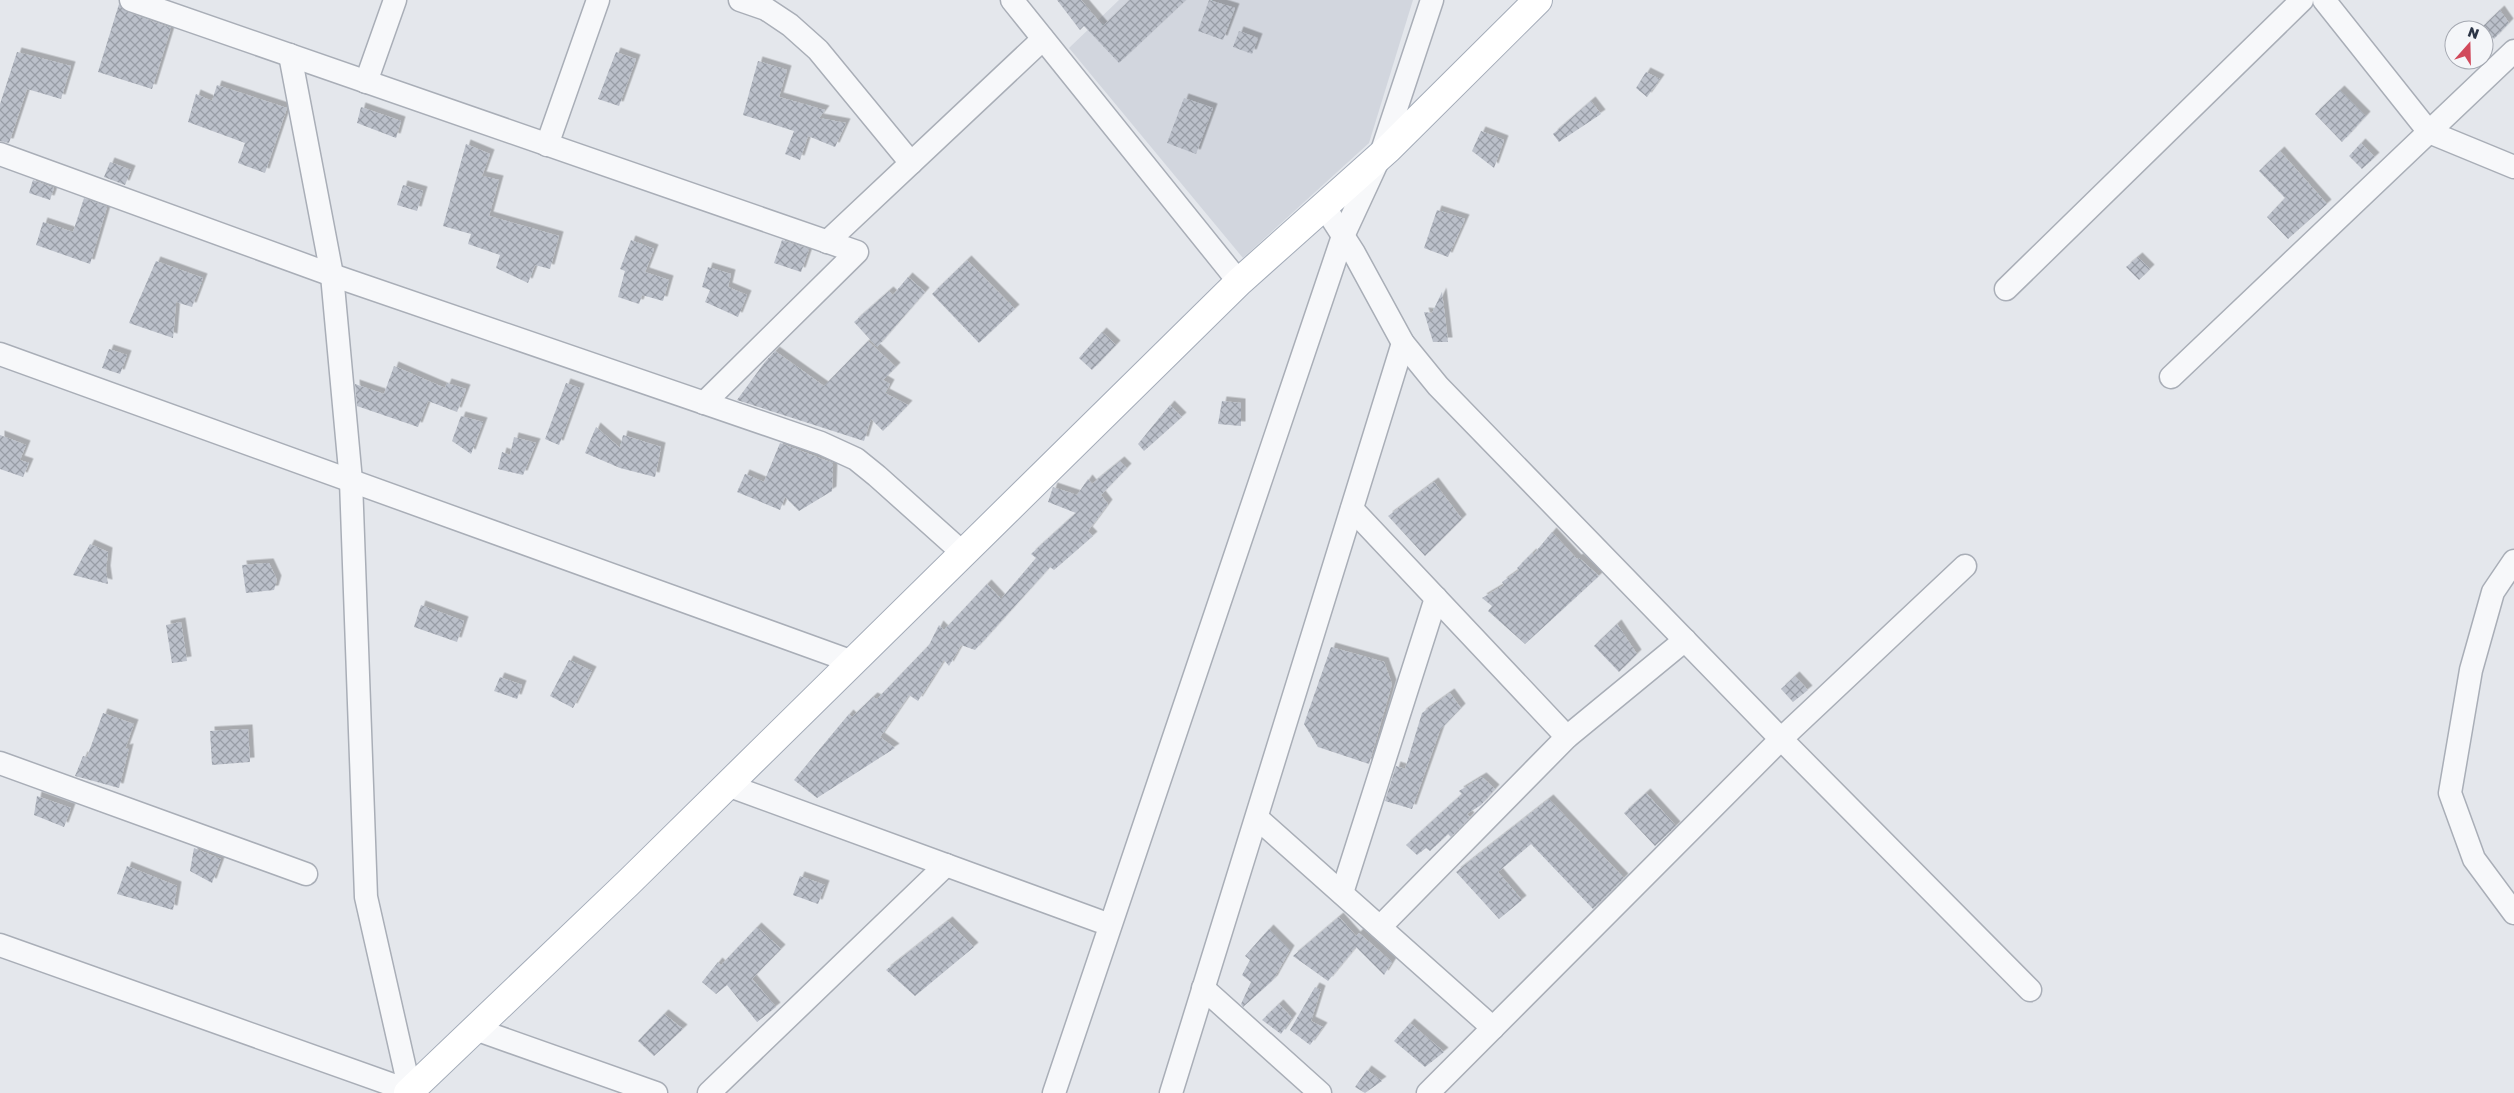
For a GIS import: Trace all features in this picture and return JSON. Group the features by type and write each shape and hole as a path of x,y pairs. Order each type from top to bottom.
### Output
{"main road":[{"path":"409,1092 728,785 1239,282 1381,154 1538,0"}],"street":[{"path":"131,0 857,252 704,403"},
{"path":"366,82 395,0"},
{"path":"547,145 598,0"},
{"path":"740,0 766,9 790,25 818,50 911,163"},
{"path":"1012,0 1239,282"},
{"path":"1054,1093 1343,236 1381,154 1432,0"},
{"path":"2006,288 2302,0"},
{"path":"2324,0 2429,132 2514,167"},
{"path":"827,242 1043,39"},
{"path":"2171,377 2514,51"},
{"path":"290,55 332,275 351,480 366,897 409,1092"},
{"path":"0,154 332,275 821,442 856,459 963,553"},
{"path":"1324,206 1403,343 1438,386 1781,739 2030,990"},
{"path":"1171,1093 1403,343"},
{"path":"0,354 853,662"},
{"path":"1352,509 1567,737"},
{"path":"2514,561 2493,592 2471,670 2450,794 2474,859 2514,913"},
{"path":"1428,1093 1781,739 1966,566"},
{"path":"1342,893 1436,598"},
{"path":"1380,927 1567,737 1685,640"},
{"path":"0,762 306,874"},
{"path":"728,785 1110,925"},
{"path":"1257,818 1493,1028"},
{"path":"710,1093 946,865"},
{"path":"0,945 409,1092"},
{"path":"1203,988 1320,1093"},
{"path":"475,1029 656,1093"}],"shaded area":[{"path":"1119,0 1413,0 1369,143 1243,258 1069,48"}],"building":[{"path":"1057,0 1081,0 1103,26 1130,0 1186,0 1119,63 1084,26 1080,30"},
{"path":"1209,0 1235,8 1223,40 1198,31"},
{"path":"119,4 127,12 171,28 152,89 98,72"},
{"path":"2500,10 2509,23 2494,39 2494,20 2489,20"},
{"path":"1239,31 1258,38 1252,54 1233,47"},
{"path":"17,52 71,66 61,99 27,89 9,143 0,141 0,104"},
{"path":"616,52 636,59 619,106 598,99"},
{"path":"758,61 787,70 779,97 825,110 819,118 846,123 835,147 808,136 800,160 785,154 794,131 743,115"},
{"path":"1646,72 1660,79 1647,97 1636,88"},
{"path":"217,85 287,108 265,173 238,163 245,143 188,122 196,94 212,101"},
{"path":"2340,90 2366,116 2342,142 2315,114"},
{"path":"1184,98 1213,108 1196,154 1167,143"},
{"path":"1591,101 1601,114 1559,142 1553,134"},
{"path":"361,107 401,121 396,138 357,123"},
{"path":"1481,131 1504,140 1494,168 1472,151"},
{"path":"2361,143 2375,157 2362,169 2349,156"},
{"path":"466,144 490,154 482,176 499,180 489,216 559,236 550,269 535,265 528,283 496,268 500,255 468,244 471,234 443,226"},
{"path":"2280,151 2327,204 2288,239 2267,217 2285,198 2259,171"},
{"path":"110,162 131,170 125,185 104,177"},
{"path":"33,180 54,188 50,200 29,193"},
{"path":"403,185 423,191 417,211 397,205"},
{"path":"84,198 107,207 90,264 36,245 43,222 73,232"},
{"path":"1437,210 1465,219 1448,257 1424,248"},
{"path":"631,240 654,249 645,272 669,280 663,301 642,295 639,304 618,297 625,271 620,269"},
{"path":"782,240 809,249 801,272 774,263"},
{"path":"2138,257 2150,269 2139,280 2126,267"},
{"path":"967,260 1015,309 979,343 932,294"},
{"path":"156,261 203,278 192,307 176,302 173,338 129,323"},
{"path":"708,267 731,274 728,287 747,295 738,317 705,302 710,290 702,287"},
{"path":"908,277 925,292 877,347 854,322 889,291 893,295"},
{"path":"1442,292 1448,342 1433,342 1424,312 1432,313"},
{"path":"1102,332 1116,345 1092,370 1079,358"},
{"path":"868,341 896,367 883,380 890,384 885,393 908,405 883,431 871,419 864,441 737,400 775,351 824,386"},
{"path":"109,349 127,355 120,374 102,368"},
{"path":"394,366 445,388 447,383 466,389 457,412 428,401 418,427 357,406 355,384 384,394"},
{"path":"566,383 580,388 559,445 545,439"},
{"path":"1222,401 1241,403 1241,426 1218,424"},
{"path":"1170,405 1182,417 1144,451 1138,444"},
{"path":"461,416 483,422 471,454 452,441"},
{"path":"596,427 620,448 623,435 661,447 655,477 620,468 585,453"},
{"path":"0,435 26,445 20,460 29,463 23,477 0,469"},
{"path":"514,437 536,443 523,475 498,469 502,452 510,455"},
{"path":"780,443 833,463 832,491 799,511 785,497 780,510 737,492 745,474 764,482"},
{"path":"1120,461 1127,468 1101,495 1108,504 1088,531 1093,536 1054,570 1050,567 975,650 961,645 949,666 944,660 918,701 909,695 880,737 895,748 817,798 794,780 849,714 852,717 873,697 877,699 929,645 939,625 944,630 987,584 1001,599 1036,558 1031,554 1076,513 1048,502 1053,487 1077,495 1088,479 1092,484"},
{"path":"1434,482 1462,519 1425,556 1388,516"},
{"path":"1552,532 1577,559 1579,558 1599,576 1525,644 1488,611 1492,606 1482,598 1504,585 1502,582 1519,570 1517,568 1532,553 1533,555"},
{"path":"90,544 108,552 106,570 108,584 73,575"},
{"path":"269,563 277,580 274,590 246,593 242,565"},
{"path":"421,605 464,621 457,642 414,627"},
{"path":"181,622 187,661 172,663 166,625"},
{"path":"1617,624 1637,654 1619,672 1594,646"},
{"path":"1331,647 1384,662 1392,684 1369,764 1318,747 1304,724"},
{"path":"569,660 592,671 573,708 550,696"},
{"path":"1795,676 1808,690 1793,702 1781,689"},
{"path":"500,677 522,685 517,699 494,691"},
{"path":"1450,693 1461,708 1440,730 1412,809 1385,801 1396,766 1405,769 1422,713"},
{"path":"103,713 134,724 125,749 129,748 119,788 75,776 83,756 87,757"},
{"path":"248,729 250,762 212,765 210,731"},
{"path":"1482,777 1495,789 1481,805 1467,814 1470,817 1451,837 1448,834 1430,851 1426,848 1417,855 1406,845 1462,794 1459,791"},
{"path":"1646,793 1676,826 1655,846 1624,813"},
{"path":"37,796 71,808 64,827 34,815"},
{"path":"1549,799 1624,878 1593,909 1531,844 1498,872 1522,900 1499,919 1456,872"},
{"path":"194,848 221,859 212,883 190,871"},
{"path":"127,866 177,886 173,910 117,894"},
{"path":"800,876 825,885 818,904 793,895"},
{"path":"1339,917 1356,936 1359,933 1392,962 1384,975 1356,947 1328,981 1293,956"},
{"path":"948,921 974,947 915,996 886,970"},
{"path":"757,927 781,949 752,979 776,1007 757,1022 727,985 716,994 702,982 718,962 721,965"},
{"path":"1269,929 1290,950 1273,980 1243,1007 1241,1004 1251,982 1242,975 1250,960 1245,956"},
{"path":"1315,987 1321,990 1311,1021 1323,1027 1310,1045 1290,1030"},
{"path":"1279,1004 1292,1018 1281,1034 1262,1020"},
{"path":"664,1014 683,1029 654,1056 638,1041"},
{"path":"1410,1023 1444,1052 1425,1067 1394,1041"},
{"path":"1367,1070 1382,1081 1365,1093 1355,1087"}]}
